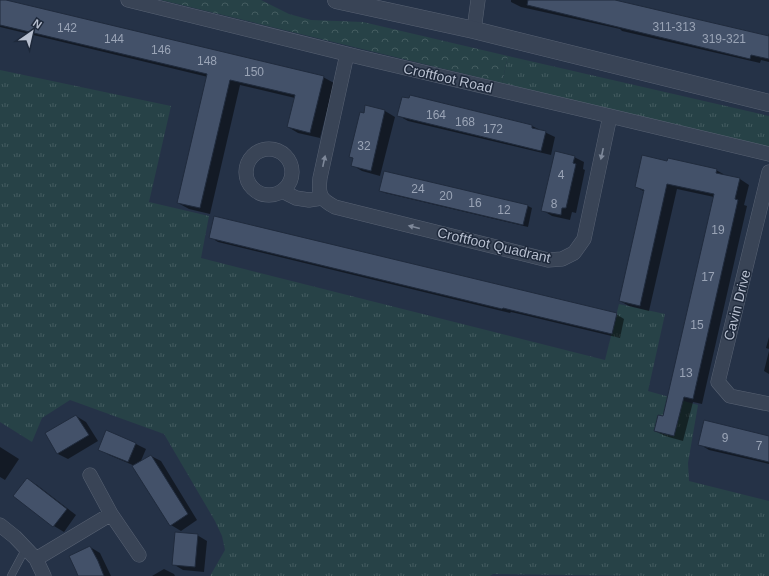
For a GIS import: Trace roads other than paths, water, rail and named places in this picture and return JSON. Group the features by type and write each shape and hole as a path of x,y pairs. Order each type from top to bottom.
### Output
{"street":[{"name":"Croftfoot Road","path":"128,0 347,54 769,154"},
{"path":"336,0 474,30 769,103"},
{"path":"474,30 478,0"},
{"path":"282,191 296,198 309,200 322,198 319,191 320,178 347,54"},
{"name":"Croftfoot Quadrant","path":"322,198 328,204 336,207 548,260 562,259 574,253 584,239 610,116"},
{"name":"Cavin Drive","path":"769,172 718,382 730,396 769,404"},
{"path":"90,475 110,514 139,555"},
{"path":"36,559 110,514"},
{"path":"0,525 15,537 36,559 44,576"}],"lane":[{"path":"11,576 26,548"}]}
